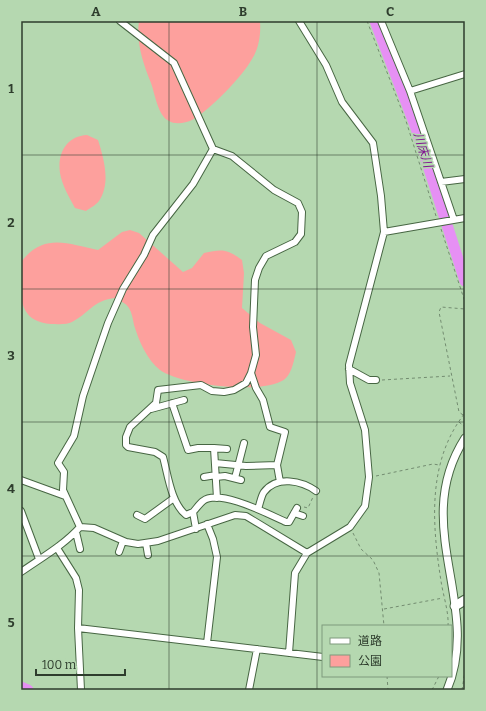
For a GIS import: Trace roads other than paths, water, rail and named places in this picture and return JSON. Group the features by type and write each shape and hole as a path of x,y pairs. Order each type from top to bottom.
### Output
{"highway":[{"path":"456,606 465,600"},
{"path":"456,606 465,604"}],"main road":[{"path":"452,675 457,646 456,606 445,550 443,508 450,469 465,438"},
{"path":"447,690 451,677"}],"street":[{"path":"120,21 174,64 213,149 232,156 274,190 298,203 302,212 301,234 295,242 266,256 259,268 255,280 253,327 256,355 251,374 246,383 234,390 224,392 212,391 201,385 158,390 156,403 130,427 126,436 126,445 128,447 155,452 163,457 174,498 182,512 186,515 192,512 204,500 217,498 243,502 286,522 289,522 295,510 303,516"},
{"path":"288,653 296,573 307,553 350,527 365,506 370,477 365,430 350,383 349,369 384,232 381,196 373,143 342,102 326,65 299,21"},
{"path":"381,21 410,91 454,220"},
{"path":"410,91 465,74"},
{"path":"80,527 63,490 64,472 58,463 74,436 83,396 108,323 123,289 144,255 153,235 193,184 213,149"},
{"path":"441,182 465,179"},
{"path":"384,232 465,218"},
{"path":"349,369 369,380 376,380"},
{"path":"251,374 256,388 263,400 270,427 285,432 277,465 280,482"},
{"path":"148,410 184,400"},
{"path":"172,403 188,450 198,448 227,449"},
{"path":"204,477 224,476 238,479 238,466 244,443"},
{"path":"214,448 217,498"},
{"path":"215,463 238,466 277,465"},
{"path":"21,480 66,496"},
{"path":"258,509 264,492 280,482 289,481 316,491"},
{"path":"137,515 145,519 174,498"},
{"path":"21,511 40,559"},
{"path":"192,512 196,529"},
{"path":"80,527 94,528 123,541 138,544 196,529 235,514 246,516 307,553"},
{"path":"207,524 213,539 217,557 207,643"},
{"path":"21,572 57,548 80,527"},
{"path":"76,532 80,549"},
{"path":"119,552 123,541"},
{"path":"146,543 148,555"},
{"path":"57,548 78,584 78,628 81,690"},
{"path":"78,628 322,656"},
{"path":"249,690 257,649"}],"waterway":[{"name":"川床川","path":"375,21 416,128 465,281"},
{"path":"21,687 28,690"}]}
